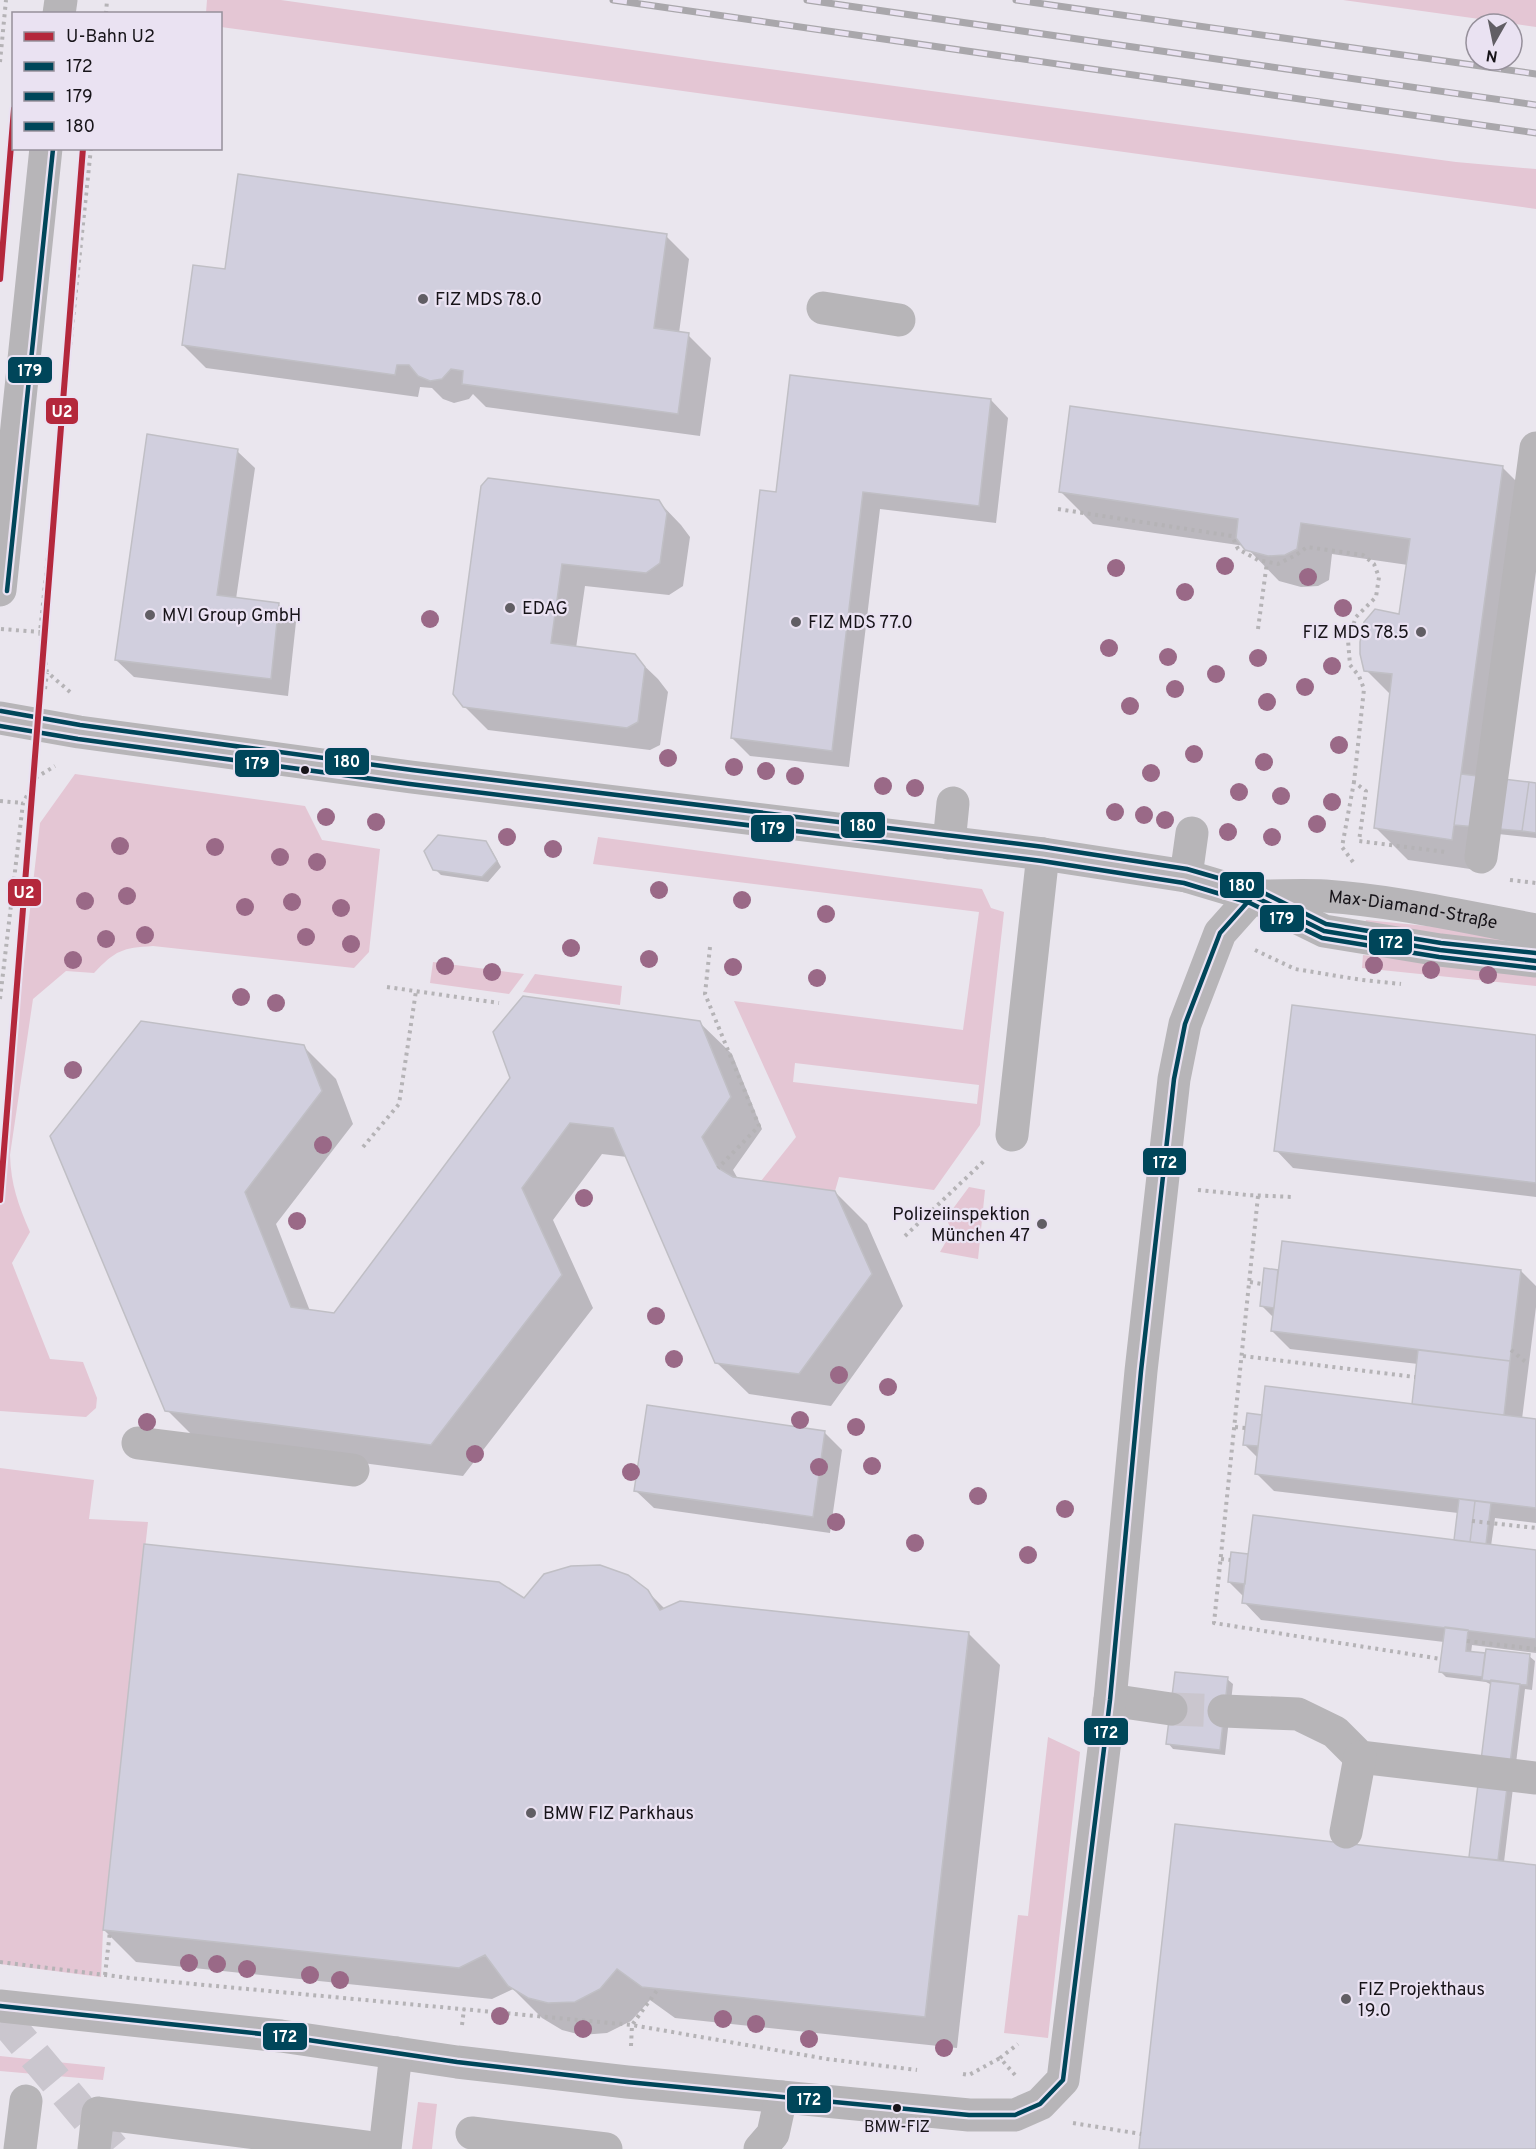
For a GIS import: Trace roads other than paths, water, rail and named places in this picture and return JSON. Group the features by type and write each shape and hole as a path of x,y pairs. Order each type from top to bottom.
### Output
{"street":[{"path":"0,590 46,150"},
{"path":"823,308 900,320"},
{"path":"1480,857 1536,448"},
{"name":"Max-Diamand-Straße","path":"0,718 79,732 402,776 1043,854 1186,876 1253,896 1324,931 1440,950 1536,960"},
{"path":"948,843 954,803"},
{"path":"1186,876 1192,833"},
{"path":"1012,1135 1043,854"},
{"path":"0,2006 281,2036 627,2082 969,2115 1015,2115 1040,2104 1063,2080 1110,1700 1140,1382 1174,1079 1185,1024 1220,933 1253,896"},
{"name":"Max-Diamand-Straße","path":"1253,896 1325,896 1432,910 1536,930"},
{"path":"138,1443 353,1470"},
{"path":"1110,1700 1171,1709"},
{"path":"1224,1711 1298,1714 1335,1732 1360,1757 1536,1778"},
{"path":"1346,1832 1360,1757"},
{"path":"385,2149 396,2053"},
{"path":"760,2149 773,2134 781,2097"},
{"path":"20,2149 26,2101"},
{"path":"94,2149 98,2114 367,2147 367,2149"},
{"path":"472,2133 606,2149"}],"tunnel":[{"path":"1171,1709 1224,1711"},
{"path":"0,2024 9,2025 113,2149"}],"railway":[{"path":"613,0 1536,133"},
{"path":"807,0 1536,105"},
{"path":"1016,0 1536,74"}],"metro line":[{"name":"U2","path":"0,279 12,133"},
{"name":"U2","path":"0,1200 83,150"}],"place":[{"name":"FIZ MDS 78.0","path":"423,299"},
{"name":"EDAG","path":"510,608"},
{"name":"MVI Group GmbH","path":"150,615"},
{"name":"FIZ MDS 77.0","path":"796,622"},
{"name":"FIZ MDS 78.5","path":"1421,632"},
{"name":"Polizeiinspektion München 47","path":"1042,1224"},
{"name":"BMW FIZ Parkhaus","path":"531,1813"},
{"name":"FIZ Projekthaus 19.0","path":"1346,1999"},
{"name":"BMW-FIZ","path":"897,2108"}]}
